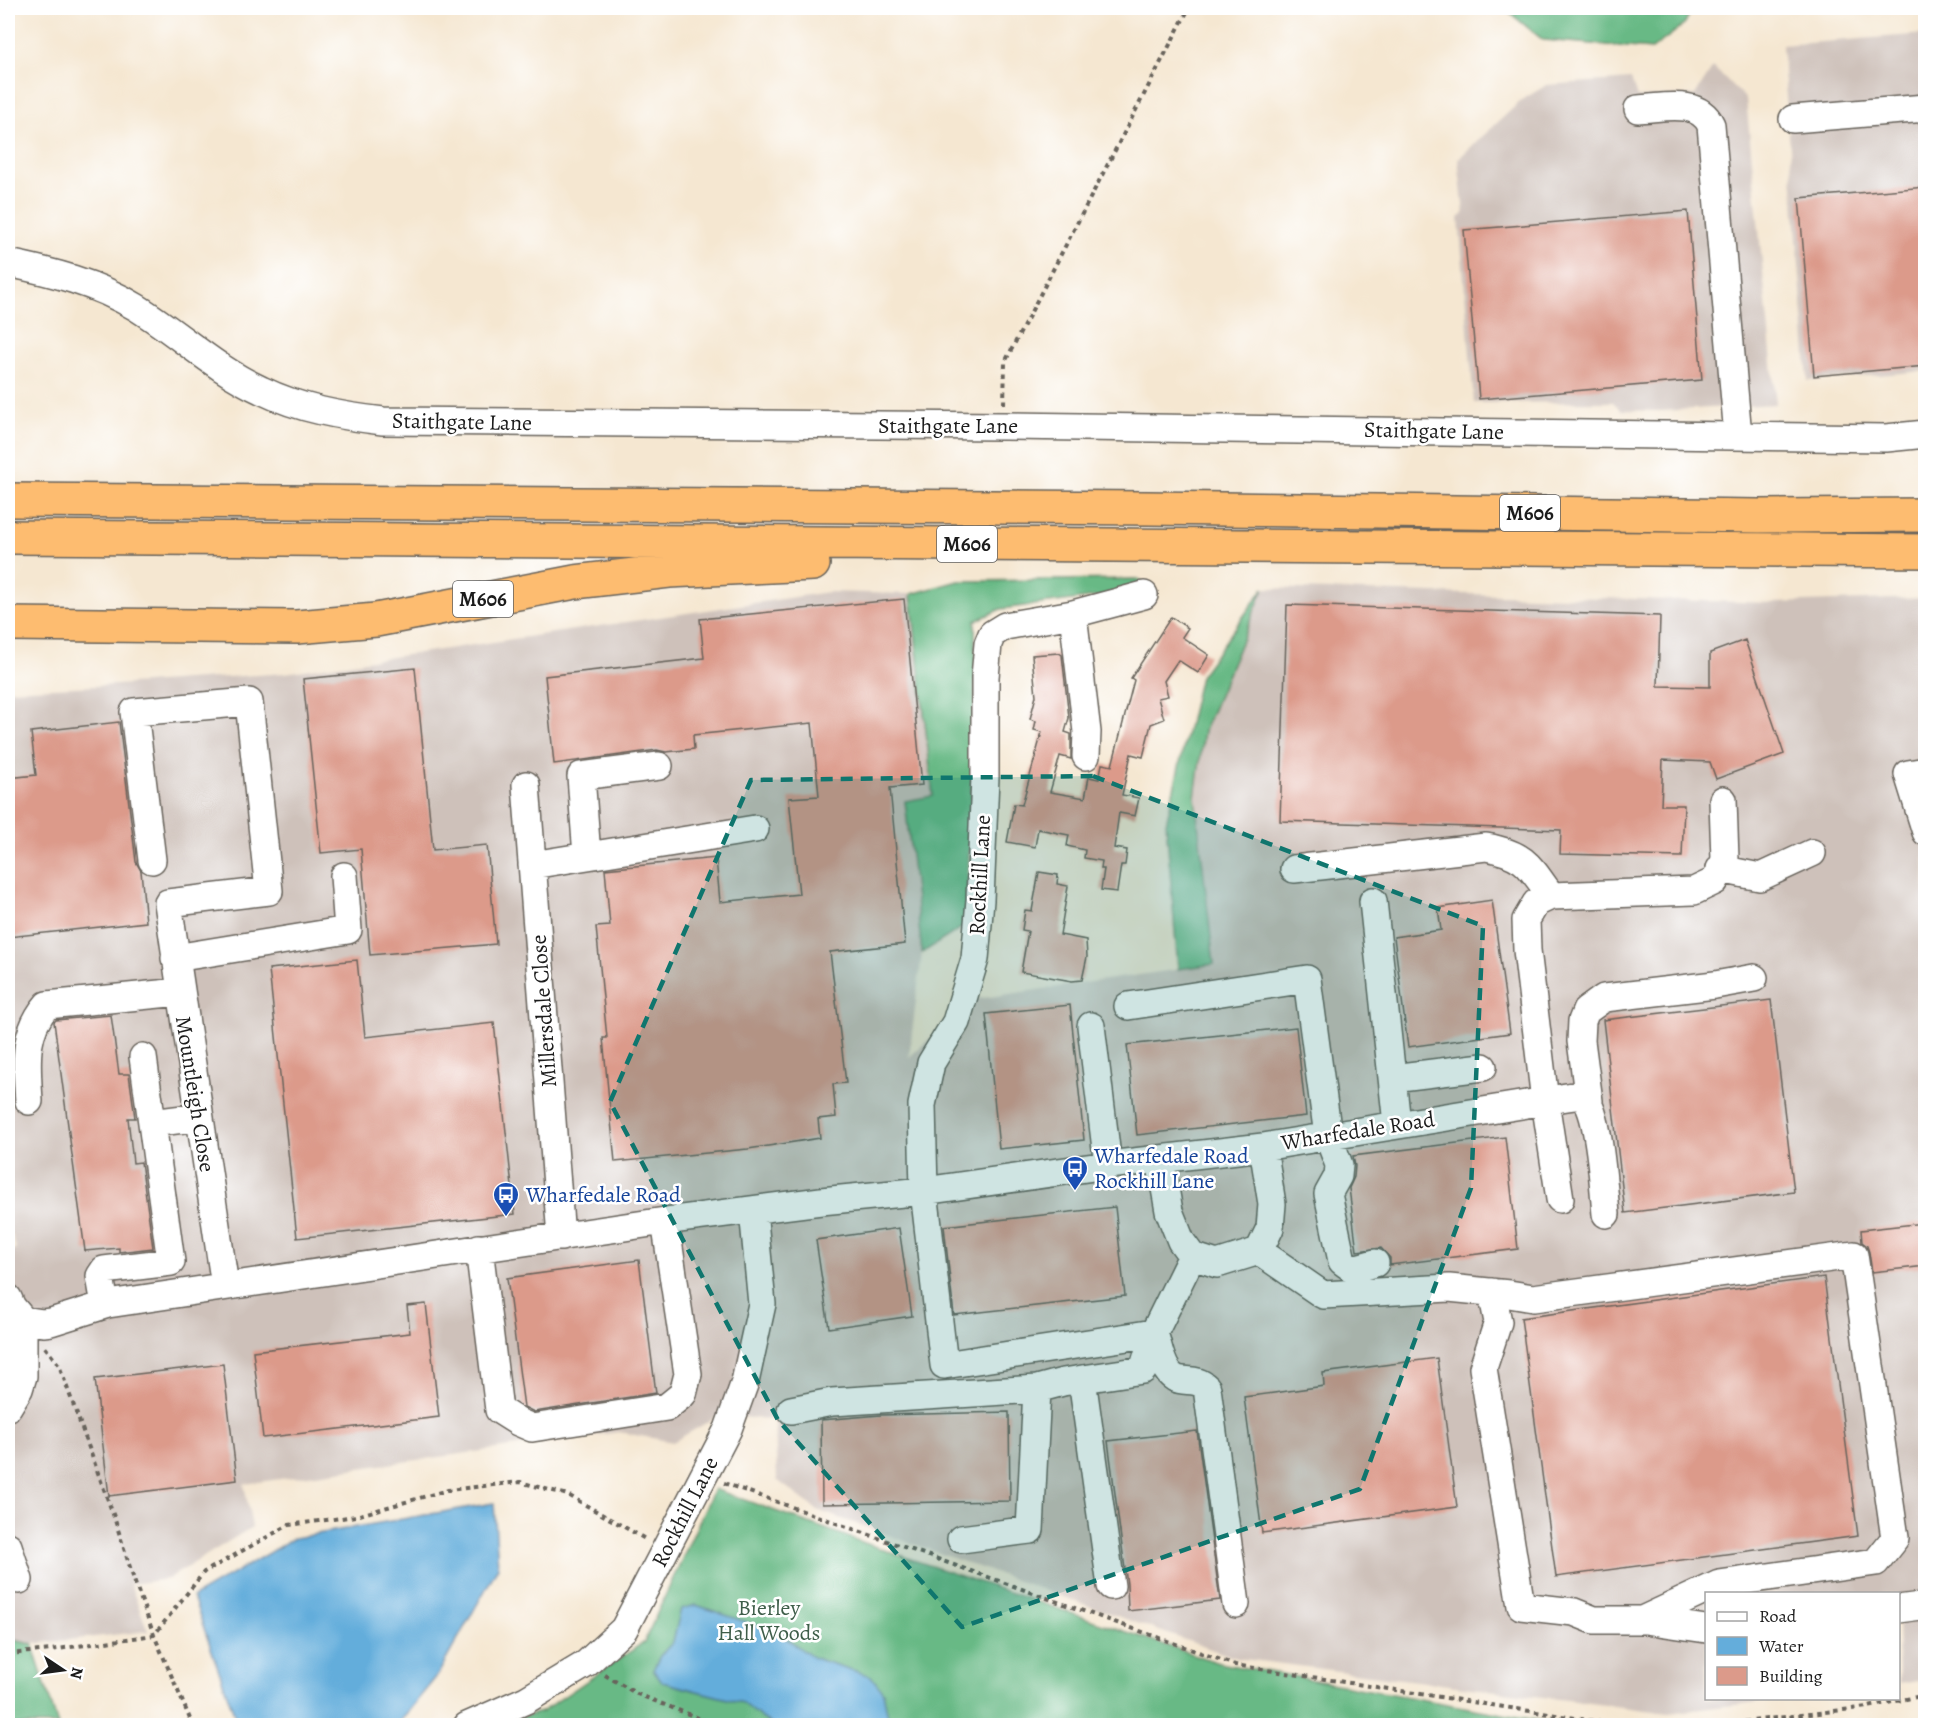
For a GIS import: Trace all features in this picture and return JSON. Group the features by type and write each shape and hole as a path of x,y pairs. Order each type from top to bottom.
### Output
{"highway":[{"name":"M606","path":"8,500 1134,508 1759,516 1926,514"},
{"name":"M606","path":"8,537 1926,551"},
{"name":"M606","path":"8,624 297,627 376,620 575,582 669,571 846,562 958,544"}],"street":[{"path":"1638,109 1695,108 1708,118 1711,125 1738,436"},
{"path":"1793,119 1926,108"},
{"name":"Staithgate Lane","path":"8,263 77,280 105,290 261,391 328,414 383,421 1004,426 1886,438 1926,434"},
{"name":"Rockhill Lane","path":"1144,595 1073,614 1005,626 993,634 988,644 985,677 985,777 980,900 975,959 956,1022 931,1063 922,1105 924,1191 944,1365 1154,1333"},
{"path":"1073,614 1087,732 1086,756"},
{"name":"Mountleigh Close","path":"152,860 134,712 249,702 269,891 168,903 225,1286"},
{"path":"587,856 581,776 659,766"},
{"path":"1926,771 1908,774 1926,832"},
{"name":"Millersdale Close","path":"526,785 561,1237"},
{"path":"1560,1199 1545,1101 1527,950 1526,920 1536,903 1551,896 1694,891 1715,881 1725,860 1723,800"},
{"path":"532,865 755,829"},
{"path":"1294,869 1486,847 1506,851 1529,865 1551,896"},
{"path":"1720,869 1760,877 1812,853"},
{"path":"175,958 348,930 344,876"},
{"path":"1373,902 1398,1124"},
{"path":"1606,1214 1595,1118 1589,1101 1581,1041 1582,1022 1586,1011 1604,998 1754,978"},
{"path":"1128,1006 1307,979 1328,1136 1339,1165 1338,1176 1328,1194 1342,1261 1353,1269 1375,1263"},
{"path":"29,1101 26,1052 32,1031 47,1005 180,992"},
{"path":"1090,1026 1108,1165"},
{"path":"105,1305 100,1276 104,1270 171,1262 143,1057"},
{"path":"1392,1078 1484,1066"},
{"name":"Wharfedale Road","path":"23,1320 51,1322 105,1305 665,1221 924,1191 1108,1165 1263,1147 1581,1096 1589,1101"},
{"path":"152,1123 199,1118"},
{"path":"1160,1160 1169,1211 1181,1241 1192,1256 1217,1264 1258,1251 1270,1228 1272,1204 1263,1147"},
{"name":"Rockhill Lane","path":"467,1725 526,1700 586,1664 624,1629 728,1429 745,1382 762,1304 753,1210"},
{"path":"479,1248 499,1410 532,1428 667,1407 683,1394 688,1374 665,1221"},
{"path":"1258,1251 1323,1295 1449,1288 1533,1298 1854,1256 1895,1538 1876,1562 1719,1584 1641,1620"},
{"path":"791,1410 832,1402 1036,1389 1082,1379 1143,1370 1154,1333 1192,1256"},
{"path":"1500,1293 1498,1322 1483,1368 1521,1606 1574,1612 1594,1620 1641,1620 1705,1629"},
{"path":"8,1298 23,1320 22,1376 19,1389 8,1407"},
{"path":"1154,1333 1166,1368 1176,1378 1201,1382 1207,1388 1236,1604"},
{"path":"1082,1379 1111,1586"},
{"path":"961,1539 1030,1530 1036,1389"},
{"path":"8,1546 19,1580"}],"path":[{"path":"1004,426 1005,362 1189,8"},
{"path":"23,1320 59,1365 154,1635 193,1725"},
{"path":"703,1476 1235,1665 1626,1725"},
{"path":"8,1654 154,1635 204,1572 288,1525 356,1516 448,1490 520,1482 568,1495 603,1513 665,1551"},
{"path":"586,1664 636,1694 719,1725"},
{"path":"1709,1725 1868,1707 1926,1695"}],"highlighted area":[{"path":"1093,776 1483,926 1471,1188 1360,1489 962,1627 778,1420 610,1102 751,780"}],"shaded area":[{"path":"1925,34 1925,371 1808,381 1782,45"},
{"path":"1713,67 1746,99 1776,404 1661,411 1621,410 1613,402 1474,403 1459,218 1464,214 1458,159 1523,99 1547,85 1631,79 1637,97 1695,95"},
{"path":"1264,588 1773,603 1925,598 1925,1680 1900,1684 1900,1592 1705,1592 1705,1700 1774,1700 1669,1713 1236,1658 817,1510 777,1480 775,1420 720,1415 673,1442 619,1432 244,1484 252,1527 168,1579 130,1584 148,1631 32,1644 8,1639 8,1254 16,1248 8,1223 8,690 285,673 828,592 911,594 933,796 905,801 922,953 909,1057 976,999 1214,964 1195,797 1204,731"}],"green space":[{"path":"1504,8 1692,8 1685,24 1652,49 1543,40"},
{"path":"1138,579 1152,590 1001,609 975,621 976,668 966,925 922,953 905,801 933,796 911,594 958,581"},
{"path":"1264,588 1204,731 1195,797 1214,964 1178,969 1166,823 1200,676"},
{"name":"Bierley Hall Woods","path":"714,1489 890,1552 1219,1663 1564,1725 503,1726 506,1721 541,1712 644,1642"},
{"path":"8,1639 32,1644 58,1725 8,1725"}],"water":[{"path":"494,1503 498,1567 437,1676 397,1725 238,1725 193,1597 294,1538"},
{"path":"696,1605 778,1633 814,1658 871,1676 883,1692 889,1721 892,1725 774,1725 743,1703 662,1682 653,1670 660,1656 673,1642 681,1609"}],"building":[{"path":"1926,187 1926,366 1814,376 1799,198"},
{"path":"1688,211 1702,380 1479,399 1464,230"},
{"path":"904,599 922,785 890,788 905,944 830,952 846,1083 833,1084 836,1117 818,1119 820,1138 748,1149 615,1162 603,1038 607,1038 596,927 610,926 605,869 716,858 720,902 799,894 789,798 819,796 812,723 693,735 694,749 666,752 657,750 554,764 545,676 704,658 700,619"},
{"path":"1287,605 1660,616 1658,686 1710,687 1710,653 1745,640 1784,754 1716,779 1710,762 1663,760 1661,805 1684,805 1682,857 1560,854 1561,830 1280,821"},
{"path":"1171,617 1188,628 1182,637 1209,655 1198,673 1178,660 1164,681 1168,696 1158,698 1164,719 1151,724 1143,757 1131,754 1122,795 1139,798 1135,816 1119,813 1114,848 1127,850 1125,865 1121,865 1117,892 1101,890 1104,869 1101,869 1102,861 1084,858 1085,850 1067,846 1069,835 1038,829 1035,847 1007,842 1014,804 1022,805 1042,732 1034,730 1036,721 1030,719 1036,696 1032,655 1059,653 1062,655 1069,718 1065,732 1071,734 1071,759 1060,756 1050,792 1085,798 1089,777 1099,779 1102,764 1112,766 1134,680 1131,678"},
{"path":"415,668 433,850 487,845 496,944 370,955 361,849 321,853 303,679"},
{"path":"119,722 136,862 141,871 146,922 8,937 8,778 36,775 31,732"},
{"path":"1039,872 1058,875 1057,884 1068,886 1060,935 1086,940 1087,957 1082,980 1072,981 1021,972 1028,931 1022,930 1025,910 1032,911"},
{"path":"1492,900 1510,1033 1408,1047 1394,937 1441,930 1438,908"},
{"path":"357,960 365,1037 494,1023 515,1214 297,1238 269,969"},
{"path":"1771,1000 1794,1192 1625,1213 1603,1020"},
{"path":"1070,1005 1084,1140 999,1149 986,1014"},
{"path":"111,1015 119,1074 129,1074 135,1118 128,1118 133,1163 141,1162 153,1248 119,1252 119,1248 85,1251 54,1022"},
{"path":"1296,1027 1306,1116 1137,1135 1127,1045"},
{"path":"1505,1137 1518,1249 1390,1265 1390,1258 1381,1248 1357,1251 1349,1188 1354,1177 1353,1156"},
{"path":"1115,1207 1125,1296 954,1315 944,1226"},
{"path":"1923,1223 1926,1266 1872,1272 1869,1252 1867,1246 1862,1242 1861,1230"},
{"path":"899,1228 912,1316 829,1328 816,1240"},
{"path":"639,1260 656,1393 534,1412 524,1407 507,1278"},
{"path":"1824,1277 1858,1536 1556,1577 1521,1318"},
{"path":"426,1304 439,1417 263,1438 253,1351 410,1333 407,1306"},
{"path":"1437,1358 1457,1507 1262,1533 1244,1397 1324,1386 1323,1373"},
{"path":"223,1364 237,1480 109,1496 95,1379"},
{"path":"1009,1412 1010,1501 822,1504 821,1420 881,1415"},
{"path":"1197,1431 1220,1600 1128,1611 1127,1584 1108,1441"}],"place":[{"name":"Wharfedale Road Rockhill Lane","path":"1075,1192"},
{"name":"Wharfedale Road","path":"506,1218"}]}
